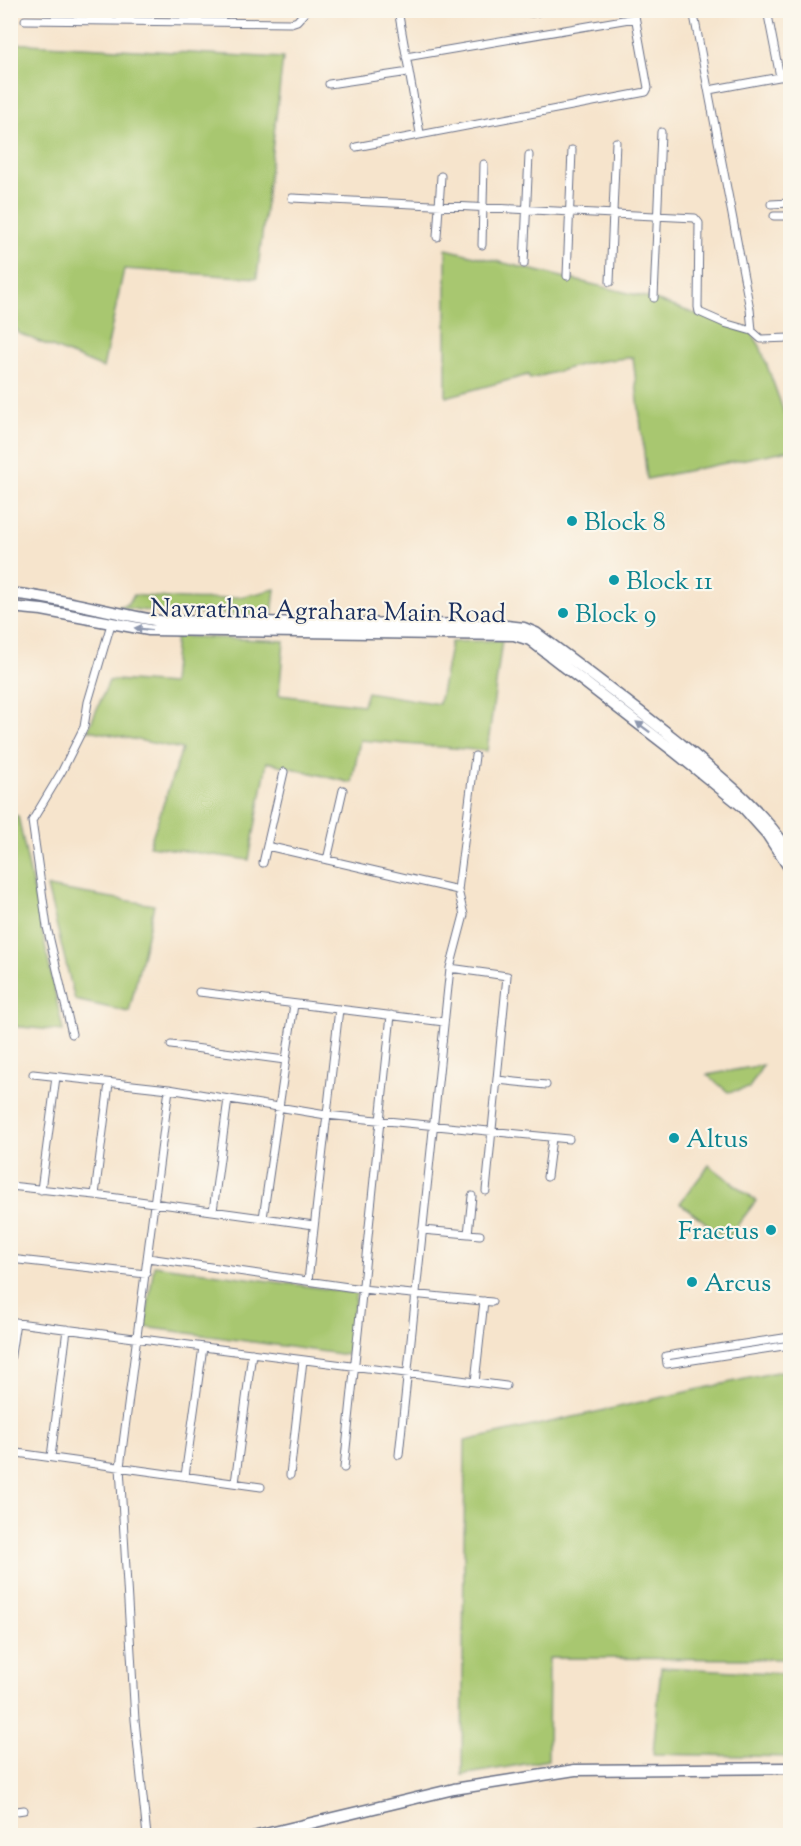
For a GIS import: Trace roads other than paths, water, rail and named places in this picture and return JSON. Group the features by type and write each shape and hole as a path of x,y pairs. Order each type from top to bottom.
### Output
{"street":[{"path":"25,20 291,23 297,21 307,10"},
{"path":"398,10 420,134"},
{"path":"504,10 532,13 547,10"},
{"path":"693,10 750,309 752,331"},
{"path":"767,10 780,76"},
{"path":"356,147 646,92 648,88 634,14 406,57"},
{"path":"329,84 409,72"},
{"path":"709,90 790,75"},
{"path":"654,298 661,132"},
{"path":"610,282 616,142"},
{"path":"567,276 572,150"},
{"path":"524,264 529,155"},
{"path":"482,245 484,164"},
{"path":"437,237 441,176"},
{"path":"292,198 695,218 698,221 699,312 724,323 752,331 761,339 790,338"},
{"path":"771,204 790,203"},
{"path":"774,216 790,216"},
{"name":"Navrathna Agrahara Main Road","path":"10,592 160,621 498,625 524,628 536,633 556,648 758,810 790,853"},
{"path":"31,609 34,595"},
{"name":"Navrathna Agrahara Main Road","path":"10,607 149,630 514,635 530,640 678,748 742,806 767,834 790,868"},
{"path":"72,1034 47,927 32,821 84,728 88,702 111,624"},
{"path":"399,1455 450,968 465,915 458,890 475,756"},
{"path":"263,863 284,772"},
{"path":"327,860 344,790"},
{"path":"267,846 458,890"},
{"path":"450,968 507,976 486,1191"},
{"path":"199,992 444,1022"},
{"path":"263,1218 294,1004"},
{"path":"308,1281 339,1009"},
{"path":"344,1468 379,1120 392,1016"},
{"path":"171,1045 285,1060"},
{"path":"33,1074 169,1089 326,1115 569,1139"},
{"path":"41,1190 56,1077"},
{"path":"497,1080 546,1085"},
{"path":"95,1195 109,1083"},
{"path":"147,1836 135,1720 120,1467 169,1089"},
{"path":"213,1211 228,1099"},
{"path":"547,1177 552,1138"},
{"path":"10,1186 95,1195 314,1225"},
{"path":"468,1234 472,1196"},
{"path":"422,1230 480,1235"},
{"path":"148,1258 362,1289 492,1302"},
{"path":"10,1259 146,1274"},
{"path":"475,1382 483,1301"},
{"path":"10,1361 13,1322 506,1386"},
{"path":"51,1457 67,1329"},
{"path":"790,1337 667,1360 790,1345"},
{"path":"185,1476 203,1347"},
{"path":"235,1483 252,1353"},
{"path":"290,1475 303,1360"},
{"path":"10,1452 261,1487"},
{"path":"257,1836 454,1789 575,1770 790,1768"},
{"path":"10,1812 24,1810"}],"place":[{"name":"Block 8","path":"572,521"},
{"name":"Block 11","path":"614,580"},
{"name":"Block 9","path":"563,613"},
{"name":"Altus","path":"674,1138"},
{"name":"Fractus","path":"771,1230"},
{"name":"Arcus","path":"692,1282"}]}
